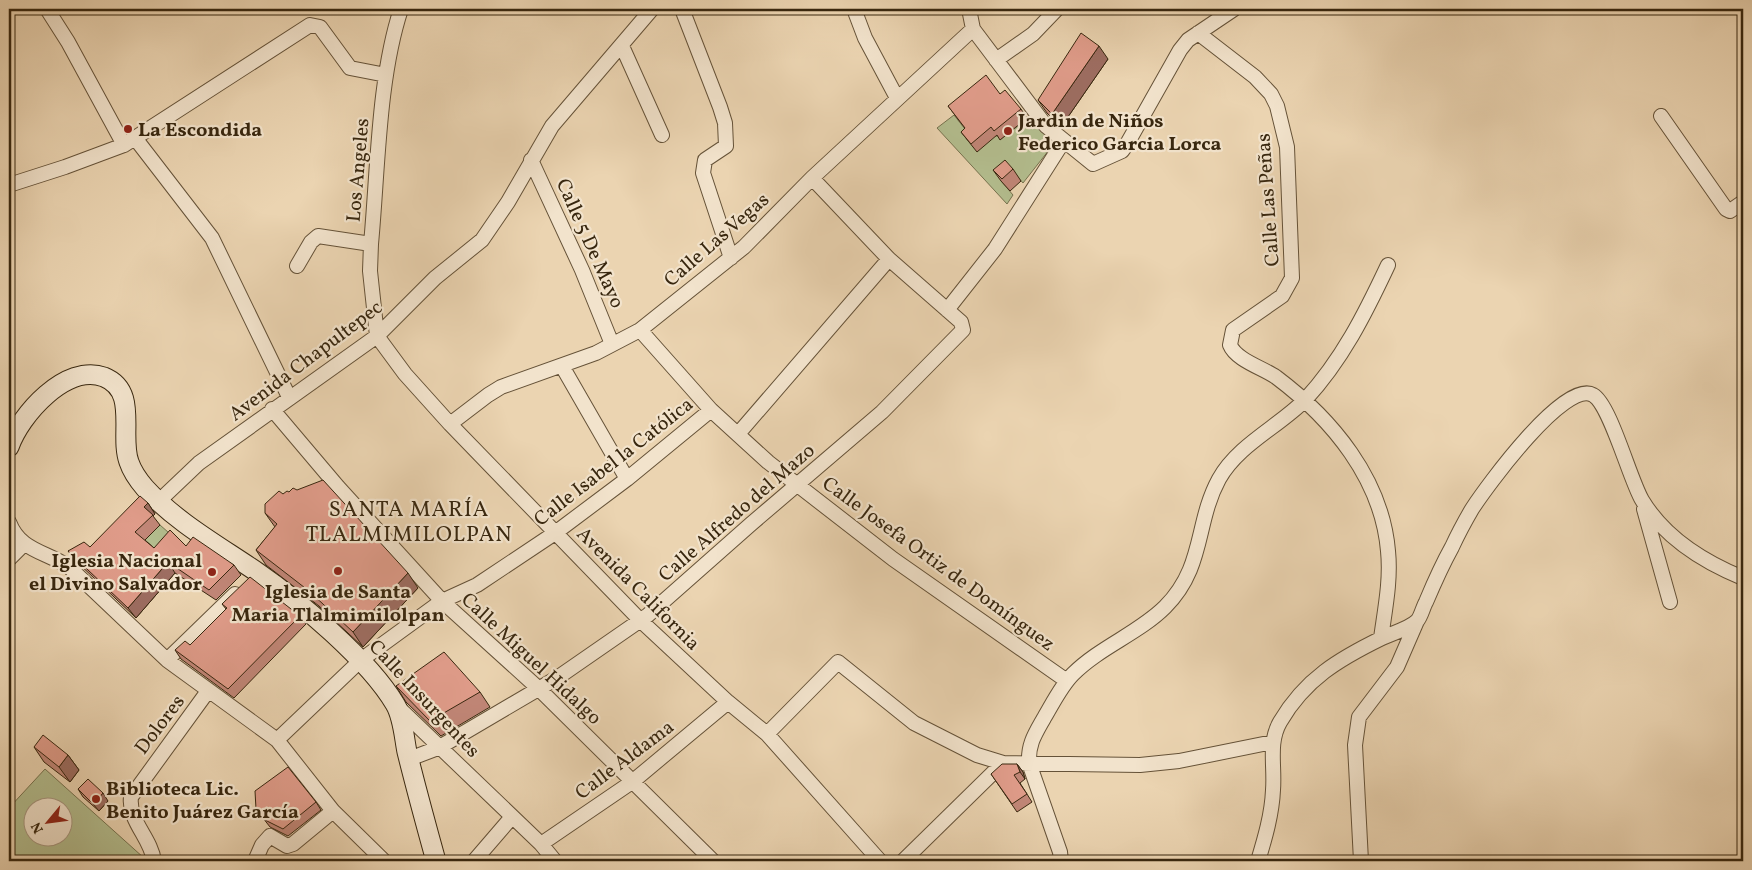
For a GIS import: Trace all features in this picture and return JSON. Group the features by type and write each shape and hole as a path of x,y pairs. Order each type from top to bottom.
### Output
{"main road":[{"name":"Calle Insurgentes","path":"9,447 18,428 31,410 47,394 64,382 80,376 90,375 104,377 115,384 125,402 125,438 129,462 145,487 159,501 208,539 250,579 304,609 361,660 396,705"},
{"path":"396,705 436,861"}],"street":[{"path":"47,9 130,142 212,238 289,397"},
{"name":"Los Angeles","path":"377,336 370,271 371,244 386,75 394,30 401,9"},
{"name":"Avenida Chapultepec","path":"159,501 199,462 209,458 272,409 377,336 435,278 482,240 508,202 552,126 652,9"},
{"path":"682,9 725,123 726,146 705,160 703,173 731,258"},
{"path":"854,9 868,44 897,98"},
{"path":"996,60 1033,34 1057,9"},
{"path":"973,16 996,60 1046,126 1063,142 1093,164 1122,151 1180,50 1198,33 1234,9"},
{"name":"Calle Las Vegas","path":"450,424 501,387 562,366 640,330 731,258 897,98 973,16"},
{"path":"9,185 65,167 130,142 314,24 320,27 350,68 386,75"},
{"name":"Calle Las Peñas","path":"1198,33 1263,84 1277,106 1287,146 1292,278 1282,296 1233,330 1230,345 1236,354 1276,378 1304,401 1338,436 1362,470 1374,492 1386,533 1388,553 1388,587 1382,638"},
{"path":"622,46 662,135"},
{"path":"1661,116 1726,209 1730,211 1735,210 1743,202"},
{"path":"812,178 889,259 947,310 995,249 1063,142"},
{"name":"Calle 5 De Mayo","path":"531,160 582,270 612,344"},
{"path":"298,266 311,242 318,236 371,244"},
{"path":"738,434 889,259"},
{"path":"1061,861 1029,763 1028,749 1032,739 1067,681 1075,672 1164,609 1177,594 1196,558 1212,497 1224,471 1239,455 1304,401 1345,348 1360,323 1388,265"},
{"name":"Calle Alfredo del Mazo","path":"409,759 438,748 557,678 640,621 910,386 964,327 947,310"},
{"name":"Calle Josefa Ortiz de Domínguez","path":"640,330 711,410 768,462 893,559 1067,681"},
{"name":"Avenida California","path":"377,336 405,374 450,424 640,621 728,702 766,734 876,856"},
{"path":"562,366 628,479"},
{"path":"1361,861 1356,745 1359,717 1397,667 1417,621 1472,509 1498,472 1548,416 1578,395 1586,393 1594,396 1601,403 1642,499 1654,519 1673,537 1727,571 1743,578"},
{"name":"Calle Miguel Hidalgo","path":"272,409 338,487 442,601 538,688 713,861"},
{"name":"Calle Isabel la Católica","path":"276,740 361,660 442,601 477,585 555,533 628,479 711,410"},
{"path":"1642,499 1654,551 1670,602"},
{"path":"9,522 14,534 23,545 57,559 69,567 168,660 276,740 333,811 384,861"},
{"path":"9,559 23,545"},
{"path":"168,660 250,579"},
{"path":"1258,861 1271,813 1274,788 1273,742 1275,731 1282,719 1318,675 1342,658 1417,621"},
{"path":"766,734 838,662 914,723 977,755 1003,763 1102,766 1140,765 1179,761 1273,742"},
{"name":"Dolores","path":"154,861 152,851 132,814 131,797 208,691"},
{"name":"Calle Aldama","path":"541,844 632,782 728,702"},
{"name":"Calle Insurgentes","path":"396,705 438,748 541,844 554,861"},
{"path":"903,861 1003,763"},
{"path":"255,861 262,845 270,836 286,846 293,844 333,811"},
{"path":"474,861 512,818"},
{"path":"862,861 876,856"}],"green space":[{"path":"954,115 971,137 997,136 1001,139 1031,116 1051,141 1049,150 1023,183 1013,172 1002,182 1013,195 1007,204 937,128"},
{"path":"135,518 153,532 160,525 177,540 161,557 126,528"},
{"path":"45,769 144,858 141,861 9,861 9,808"}],"building":[{"path":"1081,33 1099,46 1052,114 1038,100"},
{"path":"986,75 1000,94 1005,90 1021,109 994,131 991,127 971,144 961,132 965,128 948,106"},
{"path":"1005,160 1013,169 1002,179 993,170"},
{"name":"Iglesia de Santa Maria Tlalmimilolpan","path":"323,480 408,573 353,632 309,591 256,550 277,524 265,513 265,504 279,491 283,494 293,488 297,490"},
{"path":"140,496 148,503 144,507 153,515 135,532 154,548 170,530 186,546 193,537 234,565 209,590 168,562 128,608 68,551 84,542 90,547"},
{"path":"250,577 300,616 228,689 175,650 185,641 190,645 227,608 222,604"},
{"path":"444,652 480,692 430,721 396,686"},
{"path":"43,735 68,755 59,767 34,747"},
{"path":"1002,764 1017,764 1020,772 1014,775 1027,794 1012,804 991,774"},
{"path":"288,767 316,802 283,829 265,820 256,809 255,791"},
{"path":"88,779 103,793 93,804 78,789"}],"place":[{"name":"La Escondida","path":"128,129"},
{"name":"Jardin de Niños Federico Garcia Lorca","path":"1008,131"},
{"name":"Iglesia de Santa Maria Tlalmimilolpan","path":"338,571"},
{"name":"Iglesia Nacional el Divino Salvador","path":"212,572"},
{"name":"Biblioteca Lic. Benito Juárez García","path":"96,799"}],"district":[{"name":"SANTA MARÍA TLALMIMILOLPAN","path":"409,520"}]}
